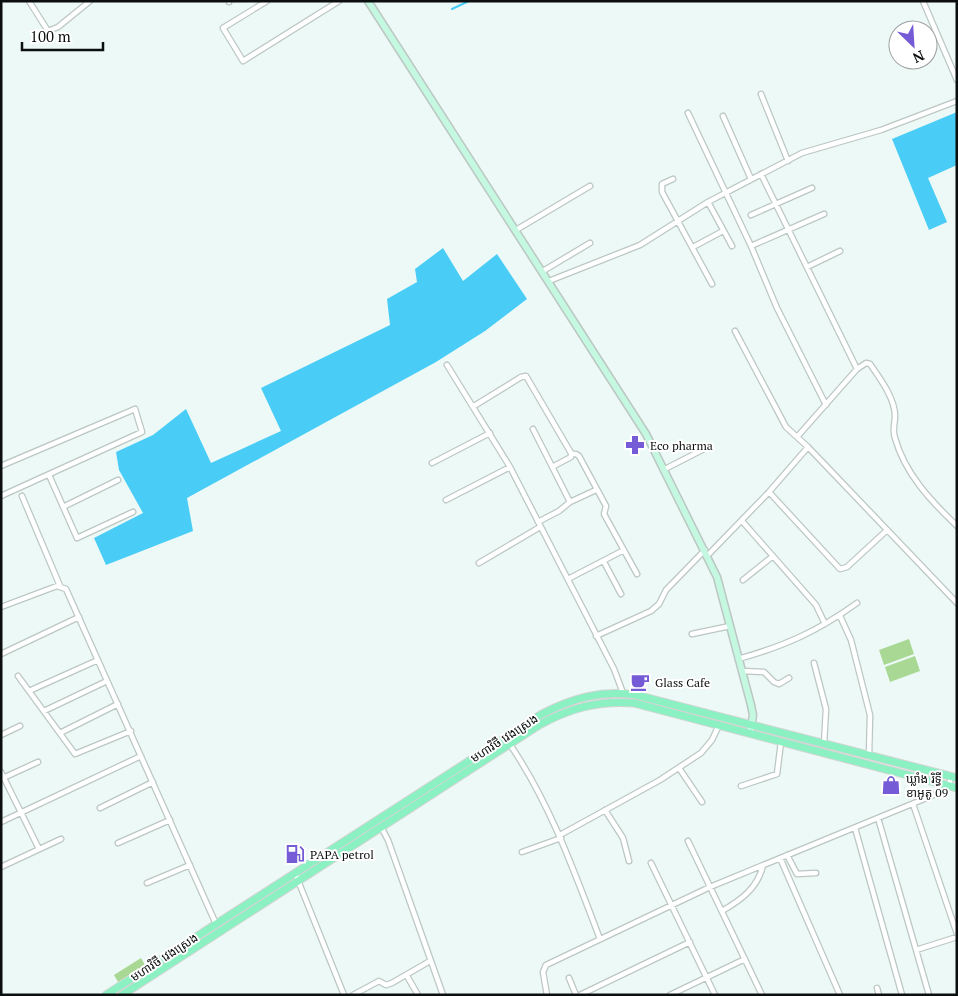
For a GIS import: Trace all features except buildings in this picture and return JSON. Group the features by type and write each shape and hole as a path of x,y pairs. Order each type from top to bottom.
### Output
{"main road":[{"name":"មហាវិថី វេងស្រេង","path":"106,995 505,737 566,702 584,696 623,693 954,777"},
{"name":"មហាវិថី វេងស្រេង","path":"122,995 510,744 557,715 587,704 604,702 634,703 953,786"},
{"path":"170,953 176,960"}],"street":[{"path":"29,1 48,31 58,27 90,1"},
{"path":"267,1 223,28 242,61 339,1"},
{"path":"368,1 636,417 717,578 752,710 750,733"},
{"path":"923,1 957,80"},
{"path":"761,94 788,161"},
{"path":"549,281 640,245 708,202 802,153 881,130 957,100"},
{"path":"688,113 778,308 826,405"},
{"path":"722,116 751,179"},
{"path":"761,174 857,369"},
{"path":"673,179 662,184 661,187 712,284"},
{"path":"516,230 590,186"},
{"path":"751,215 812,188"},
{"path":"708,202 732,246"},
{"path":"751,246 824,214"},
{"path":"693,247 723,230"},
{"path":"543,271 590,244"},
{"path":"807,267 840,251"},
{"path":"735,331 786,427 808,447 957,603"},
{"path":"797,437 857,369 866,363 870,364 892,403 895,415 892,429 894,438 911,474 932,501 957,526"},
{"path":"447,365 510,467 614,669 623,693"},
{"path":"474,406 524,375 571,454"},
{"path":"1,466 135,409 142,432 1,496"},
{"path":"533,428 554,466 570,502"},
{"path":"432,464 490,434"},
{"path":"596,636 652,611 659,604 666,590 742,521 808,447"},
{"path":"663,470 706,448"},
{"path":"554,466 571,454 579,456 606,506 604,514 637,574"},
{"path":"446,500 510,467"},
{"path":"48,475 79,539 133,512"},
{"path":"63,508 118,480"},
{"path":"479,563 539,525 570,502 596,490"},
{"path":"769,492 840,570 847,567 886,530"},
{"path":"22,496 60,586 66,589 216,924"},
{"path":"742,521 816,605 824,624"},
{"path":"568,579 624,550"},
{"path":"743,580 773,556"},
{"path":"604,562 620,594"},
{"path":"1,607 60,586"},
{"path":"738,659 779,647 840,616 857,603"},
{"path":"840,616 851,640 870,715 869,755"},
{"path":"1,654 78,617"},
{"path":"692,634 730,626"},
{"path":"29,690 98,660"},
{"path":"814,663 826,709 824,744"},
{"path":"742,671 764,672 774,682 779,684 789,678"},
{"path":"18,676 75,754 79,754 131,731"},
{"path":"44,711 107,681"},
{"path":"60,733 118,704"},
{"path":"1,735 20,726"},
{"path":"522,852 560,836 679,768 706,748 719,726"},
{"path":"505,737 540,792 560,836 600,939"},
{"path":"741,786 777,774 781,742"},
{"path":"1,822 141,756"},
{"path":"3,778 38,762"},
{"path":"679,768 702,802"},
{"path":"1,772 39,849"},
{"path":"547,994 543,972 546,964 710,887 941,792 953,786 954,777"},
{"path":"100,808 153,782"},
{"path":"913,804 957,936 916,950"},
{"path":"605,810 623,838 629,861"},
{"path":"878,818 929,995"},
{"path":"118,843 170,820"},
{"path":"381,827 388,840 443,995"},
{"path":"855,828 902,995"},
{"path":"1,867 62,839"},
{"path":"688,841 760,994"},
{"path":"787,855 797,874 816,873"},
{"path":"780,858 840,995"},
{"path":"651,863 715,995"},
{"path":"148,883 190,864"},
{"path":"722,911 748,893 761,876 763,865"},
{"path":"294,873 299,880 344,995"},
{"path":"569,978 578,995 690,942"},
{"path":"670,995 745,959"},
{"path":"353,995 379,981 386,985 407,976 430,961"},
{"path":"407,976 418,995"},
{"path":"876,988 879,995"}],"green space":[{"path":"909,639 914,654 884,665 879,650"},
{"path":"915,656 920,671 890,682 885,667"},
{"path":"141,958 145,965 118,982 114,975"}],"water":[{"path":"957,112 957,165 928,178 947,222 929,230 892,139"},
{"path":"443,248 463,281 497,254 527,299 485,331 436,362 187,498 193,531 106,565 94,538 143,513 119,470 116,452 153,435 186,409 211,463 281,431 261,388 390,325 387,299 417,282 415,269"}],"waterway":[{"path":"452,9 469,1"}],"place":[{"name":"Eco pharma","path":"635,445"},
{"name":"Glass Cafe","path":"640,682"},
{"name":"ឃ្លាំង រិទ្ធី ខាអូតូ 09","path":"891,785"},
{"name":"PAPA petrol","path":"295,854"}]}
